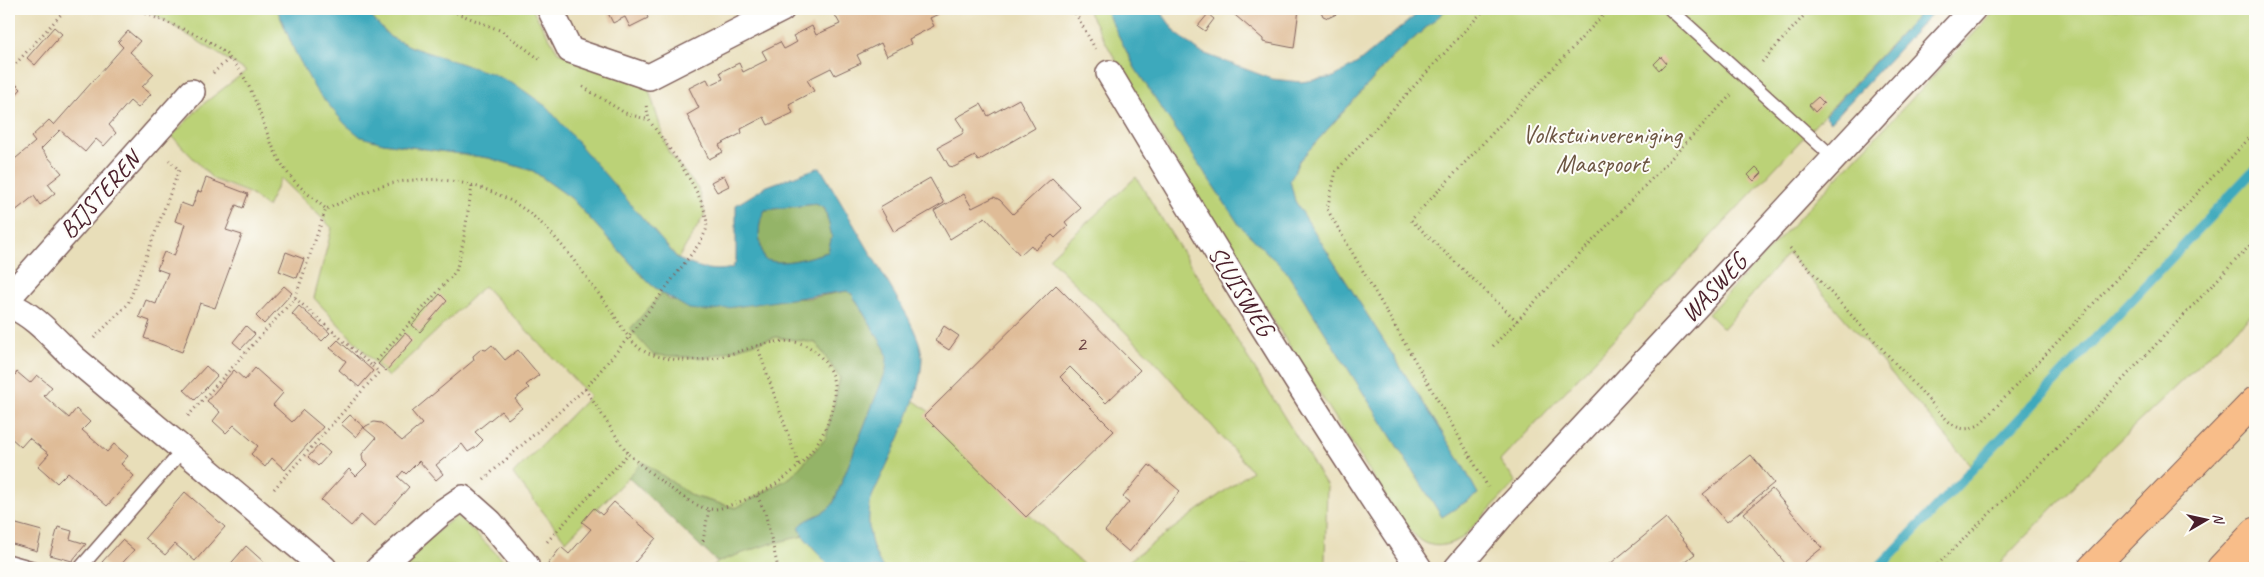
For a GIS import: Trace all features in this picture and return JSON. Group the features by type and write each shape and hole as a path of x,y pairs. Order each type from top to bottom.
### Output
{"highway":[{"path":"2092,568 2255,401"},
{"path":"2221,568 2255,532"}],"street":[{"path":"550,9 570,50 649,77 782,9"},
{"name":"WASWEG","path":"1457,568 1503,514 1973,9"},
{"name":"SLUISWEG","path":"1109,73 1251,308 1380,513 1419,568"},
{"name":"BIJSTEREN","path":"9,297 192,92"},
{"path":"9,305 19,308 37,321 74,358 324,568"},
{"path":"379,568 441,513 463,498 490,522 524,567"}],"lane":[{"path":"1670,9 1834,158"},
{"path":"80,568 175,444"},
{"path":"9,561 34,568"}],"path":[{"path":"9,71 66,9"},
{"path":"137,9 211,42 230,58 241,73 257,105 282,166 298,185 326,209"},
{"path":"1073,9 1109,73"},
{"path":"1485,9 1336,172 1327,209 1503,514"},
{"path":"1518,321 1411,220 1609,9"},
{"path":"1493,346 1810,9"},
{"path":"463,498 585,388 652,307 699,244 706,229 705,212 699,196 649,120 645,102 649,77"},
{"path":"1771,226 1947,420 1957,428 1967,430 1979,425 2255,132"},
{"path":"74,358 128,304 179,170 148,141"},
{"path":"175,444 295,298 326,209 393,184 426,179 455,182 487,190 516,204 541,223 619,320 628,338 646,352 688,361 715,358 757,345 780,341 799,342 815,350 830,370 835,392 828,423 817,445 799,466 757,496 709,509 692,502 628,454 585,388"},
{"path":"372,366 456,271 463,243 472,186"},
{"path":"1934,568 2075,430 2255,240"},
{"path":"254,511 379,372 295,298"},
{"path":"757,345 799,466"},
{"path":"524,567 628,454"},
{"path":"757,496 765,512 778,568"},
{"path":"703,541 709,509"}],"green space":[{"path":"146,9 277,9 295,52 383,143 489,158 533,171 571,198 649,283 662,293 631,329 705,358 776,337 816,343 840,378 827,438 791,477 736,508 692,496 643,462 566,541 513,474 590,396 484,286 388,377 314,298 332,228 281,178 267,207 249,193 213,179 172,136 202,105 246,71"},
{"path":"364,9 532,9 558,52 645,77 668,151 698,189 705,214 678,259 670,249 414,48 390,37"},
{"name":"Volkstuinvereniging Maaspoort","path":"1087,9 1105,9 1135,68 1240,226 1286,271 1442,517 1478,494 1462,464 1295,201 1290,181 1299,161 1392,58 1447,9 1924,9 1500,461 1516,482 1462,538 1451,543 1433,545 1419,539 1399,517 1200,202"},
{"path":"1997,9 2255,9 2255,311 2107,452 1995,568 1879,568 1974,469 1788,253 1723,329 1708,314"},
{"path":"1136,177 1327,486 1325,561 1312,568 1119,568 1252,471 1150,356 1049,258"},
{"path":"816,204 825,209 832,236 828,252 788,262 764,259 759,228 765,210"},
{"path":"847,291 852,294 885,349 888,358 886,372 833,504 799,527 803,536 769,544 717,562 628,477 643,462 692,496 736,508 791,477 826,438 840,378 816,343 776,337 705,358 653,355 630,329 662,293 670,300 810,298"},
{"path":"913,400 934,415 1030,515 1087,568 883,568 878,560 870,535 871,499"},
{"path":"457,515 506,563 501,568 394,568"},
{"path":"803,536 831,568 710,568 730,556 767,544"}],"water":[{"path":"277,9 364,9 390,37 414,48 493,74 519,87 547,107 678,259 704,268 718,270 732,268 736,261 736,205 767,186 820,167 908,317 917,337 922,357 921,373 910,410 895,448 871,499 870,535 878,560 883,568 831,568 803,536 799,527 833,504 886,371 887,358 885,349 852,294 847,291 706,311 689,309 649,283 571,198 533,171 489,158 383,143 361,137 345,124 315,89 295,52","holes":["816,204 825,209 832,236 828,252 788,262 764,259 759,228 765,210"]},
{"path":"1105,9 1159,9 1176,33 1200,52 1272,79 1301,82 1334,77 1359,62 1423,9 1447,9 1392,58 1299,161 1290,181 1295,201 1462,464 1478,494 1442,517 1286,271 1240,226 1135,68"},
{"path":"1924,9 1936,9 1831,122 1825,116"}],"building":[{"path":"606,9 650,9 645,11 648,18 630,27 625,17 613,23"},
{"path":"848,9 856,9 857,12 864,9 949,9 930,18 934,26 909,39 911,44 887,56 881,43 857,55 861,63 835,75 831,68 807,80 814,91 789,104 793,113 768,125 764,117 741,129 742,133 719,145 723,152 709,159 687,115 699,108 689,88 707,79 710,85 723,79 720,72 739,63 743,72 767,60 762,51 780,42 784,49 797,42 793,36 812,26 816,35 840,24 835,15"},
{"path":"1230,9 1299,9 1294,48 1263,42 1263,39"},
{"path":"1320,9 1347,9 1328,18 1323,16"},
{"path":"1208,14 1214,19 1205,31 1198,26"},
{"path":"54,27 62,34 35,65 27,58"},
{"path":"128,31 140,41 130,52 154,74 142,87 151,94 138,108 130,101 109,125 116,133 104,146 96,139 85,152 60,130 41,149 62,173 48,184 55,193 40,205 34,196 9,216 9,164 35,142 31,137 49,120 54,125 123,47 118,42"},
{"path":"1661,57 1666,63 1659,70 1654,64"},
{"path":"10,78 21,89 12,99 9,96"},
{"path":"1818,97 1824,103 1815,112 1809,105"},
{"path":"1019,99 1035,128 978,161 975,156 954,167 949,166 938,147 962,134 964,130 956,118 981,104 988,116"},
{"path":"1756,167 1762,173 1754,181 1748,175"},
{"path":"724,175 729,186 717,192 711,182"},
{"path":"206,178 248,194 243,208 236,205 226,230 242,235 215,308 200,303 182,352 144,338 150,321 139,317 146,300 156,304 168,273 157,269 164,252 174,256 180,240 185,224 175,221 181,203 192,207 198,191 201,192"},
{"path":"930,178 944,203 894,232 880,207"},
{"path":"1052,178 1081,208 1065,222 1068,226 1055,238 1052,235 1035,250 1031,245 1020,255 985,217 950,239 934,211 964,194 972,208 994,197 1000,200 1013,214"},
{"path":"286,252 304,259 297,278 279,271"},
{"path":"1056,285 1140,370 1106,403 1070,367 1060,377 1114,431 1026,517 924,416"},
{"path":"284,286 292,293 264,324 256,316"},
{"path":"440,294 447,301 420,332 412,325"},
{"path":"299,306 330,333 322,341 292,314"},
{"path":"246,326 255,334 241,349 233,342"},
{"path":"944,326 959,336 949,350 935,341"},
{"path":"405,333 413,340 386,371 378,364"},
{"path":"338,340 373,371 359,387 339,370 346,361 330,348"},
{"path":"492,345 505,360 518,350 539,375 526,385 529,388 515,399 522,408 508,419 501,411 475,432 483,440 468,452 462,444 436,465 443,474 436,480 419,461 406,474 403,471 398,477 409,487 374,527 361,515 351,526 321,500 349,469 356,476 367,465 363,461 362,454 376,438 364,428 366,426 374,422 381,423 402,441 422,424 412,412 474,360 473,356 481,349 486,350"},
{"path":"206,366 217,376 195,400 184,390"},
{"path":"255,368 283,393 273,405 292,422 303,410 323,427 285,470 272,458 265,467 251,454 258,446 234,425 226,433 213,421 220,412 207,401 234,370 245,380"},
{"path":"9,370 15,375 17,372 30,383 37,375 52,387 44,396 69,418 76,409 90,422 82,430 107,452 114,444 128,456 121,464 134,476 107,506 68,472 57,483 38,466 49,454 29,438 21,447 9,436"},
{"path":"350,415 364,427 356,437 341,424"},
{"path":"320,444 330,453 318,466 308,457"},
{"path":"1751,455 1774,483 1727,522 1703,494"},
{"path":"1149,465 1180,491 1129,552 1105,531 1129,502 1123,497"},
{"path":"1772,489 1822,548 1797,568 1789,568 1744,513"},
{"path":"185,492 225,527 195,561 175,544 165,555 145,538"},
{"path":"614,502 656,538 630,568 545,568 561,547 569,554 591,529 582,522 594,508 602,515"},
{"path":"1666,518 1695,554 1677,568 1605,568"},
{"path":"9,522 42,531 37,551 9,543"},
{"path":"58,527 72,531 70,539 86,544 72,561 50,555"},
{"path":"122,540 134,550 118,568 109,568 102,562"},
{"path":"246,546 266,564 271,568 227,568"}],"waterway":[{"path":"1879,568 2255,169"}]}
